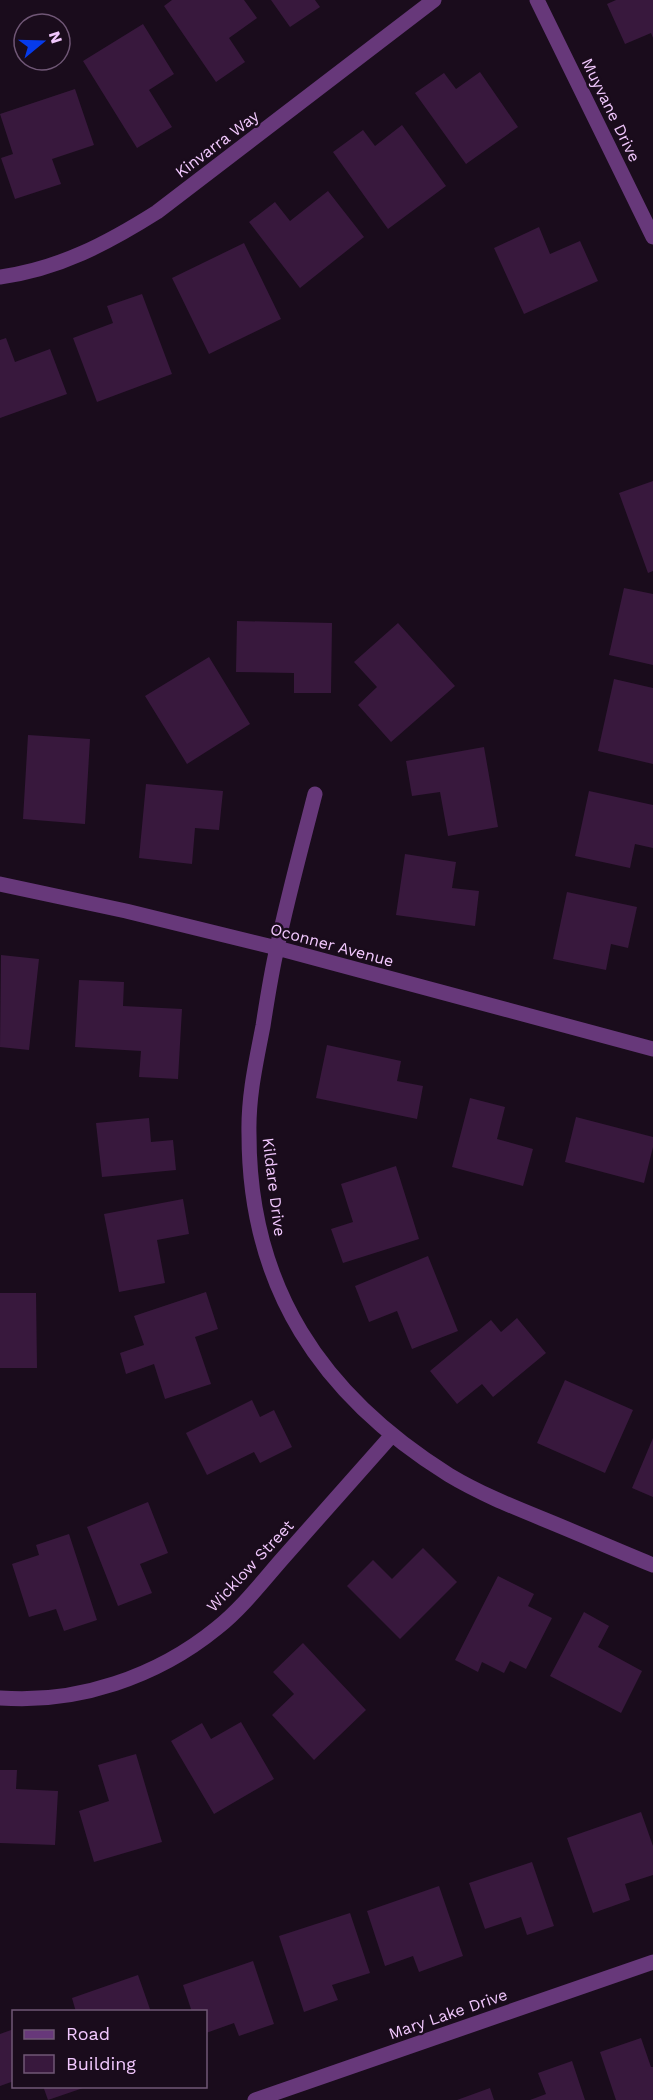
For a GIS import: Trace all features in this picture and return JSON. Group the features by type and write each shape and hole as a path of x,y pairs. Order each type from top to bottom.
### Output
{"street":[{"name":"Kinvarra Way","path":"0,277 70,259 115,238 149,217 434,0"},
{"name":"Muyvane Drive","path":"537,0 653,237"},
{"name":"Kildare Drive","path":"315,794 276,948 251,1091 250,1168 259,1232 273,1277 298,1331 337,1382 392,1435 450,1475 483,1494 653,1565"},
{"name":"Oconner Avenue","path":"0,884 126,911 276,948 653,1049"},
{"name":"Wicklow Street","path":"0,1698 52,1697 106,1686 174,1658 200,1641 235,1613 392,1435"},
{"name":"Mary Lake Drive","path":"255,2100 653,1962"}],"building":[{"path":"172,0 244,0 257,18 229,38 245,62 216,82 164,6"},
{"path":"271,0 315,0 320,7 290,27"},
{"path":"616,0 653,0 653,38 651,33 625,44 607,4"},
{"path":"143,24 174,74 149,90 172,127 137,148 83,61"},
{"path":"480,72 518,127 466,164 415,93 444,73 456,89"},
{"path":"75,89 94,145 52,159 61,184 15,199 1,158 13,154 0,114"},
{"path":"402,125 446,186 388,229 333,152 363,130 375,146"},
{"path":"328,191 364,237 300,288 249,222 275,202 290,221"},
{"path":"539,227 550,254 580,241 598,281 524,314 494,248"},
{"path":"244,243 281,319 209,354 172,278"},
{"path":"142,294 172,374 97,402 73,338 113,323 107,306"},
{"path":"6,338 15,362 50,349 67,394 0,418 0,340"},
{"path":"653,481 653,571 648,573 619,493"},
{"path":"624,588 653,594 653,665 609,655"},
{"path":"237,621 332,623 331,693 294,693 294,673 236,672"},
{"path":"398,623 455,686 391,742 358,705 377,687 354,662"},
{"path":"209,657 250,724 187,764 145,696"},
{"path":"614,679 653,688 653,764 598,751"},
{"path":"28,735 90,739 85,824 23,819"},
{"path":"484,747 498,827 448,836 440,792 412,796 406,761"},
{"path":"146,784 223,791 219,830 195,828 192,864 139,858"},
{"path":"589,791 653,805 653,848 635,844 630,868 575,856"},
{"path":"405,854 456,862 452,888 479,891 475,926 396,915"},
{"path":"567,892 637,907 628,948 611,944 606,970 553,959"},
{"path":"1,955 39,959 29,1050 0,1047"},
{"path":"79,980 124,982 123,1006 182,1009 178,1079 139,1077 141,1051 75,1047"},
{"path":"327,1045 401,1061 397,1081 423,1086 417,1119 316,1098"},
{"path":"470,1098 505,1107 497,1139 533,1149 523,1186 452,1167"},
{"path":"576,1117 653,1137 653,1147 644,1183 565,1162"},
{"path":"149,1118 151,1142 173,1140 176,1170 102,1177 96,1123"},
{"path":"396,1166 419,1239 343,1263 331,1229 353,1222 341,1184"},
{"path":"183,1199 189,1234 157,1240 165,1283 119,1292 104,1214"},
{"path":"428,1256 458,1331 412,1349 397,1311 369,1322 355,1286"},
{"path":"206,1292 218,1329 195,1337 211,1384 165,1399 154,1364 126,1374 120,1353 144,1345 134,1316"},
{"path":"0,1293 36,1293 37,1368 0,1368"},
{"path":"517,1318 546,1353 493,1397 482,1384 457,1404 430,1371 491,1320 501,1332"},
{"path":"565,1380 633,1410 605,1473 537,1443"},
{"path":"252,1400 260,1417 274,1410 292,1447 260,1463 254,1452 207,1475 186,1433"},
{"path":"653,1438 653,1497 632,1488"},
{"path":"148,1502 168,1553 140,1564 152,1593 118,1606 87,1527"},
{"path":"69,1534 97,1620 64,1631 56,1609 29,1617 12,1564 39,1555 36,1545"},
{"path":"423,1548 457,1582 400,1639 347,1586 373,1560 392,1579"},
{"path":"498,1576 534,1594 528,1606 552,1618 526,1669 510,1661 504,1673 482,1662 478,1672 455,1660"},
{"path":"584,1612 609,1626 598,1647 642,1671 621,1713 550,1676"},
{"path":"303,1643 366,1710 314,1760 272,1715 294,1694 273,1672"},
{"path":"241,1722 274,1779 214,1814 171,1741 202,1723 211,1739"},
{"path":"136,1754 162,1842 94,1862 79,1811 109,1801 98,1765"},
{"path":"0,1770 17,1770 16,1789 58,1791 55,1845 0,1843"},
{"path":"641,1812 653,1846 653,1875 625,1884 630,1900 593,1913 567,1838"},
{"path":"532,1862 554,1926 527,1935 521,1917 485,1929 469,1883"},
{"path":"439,1886 463,1956 419,1972 413,1956 385,1966 367,1911"},
{"path":"350,1913 370,1973 332,1985 338,2000 304,2012 279,1936"},
{"path":"253,1961 274,2024 239,2036 234,2023 207,2033 207,2010 191,2010 183,1985"},
{"path":"138,1975 150,2010 75,2010 72,1998"},
{"path":"12,2030 12,2082 0,2086 0,2034"},
{"path":"641,2038 651,2067 653,2067 653,2100 616,2100 600,2052"},
{"path":"572,2061 585,2100 530,2100 546,2094 538,2073"},
{"path":"44,2088 83,2088 48,2100"},
{"path":"490,2088 494,2100 457,2100"}]}
